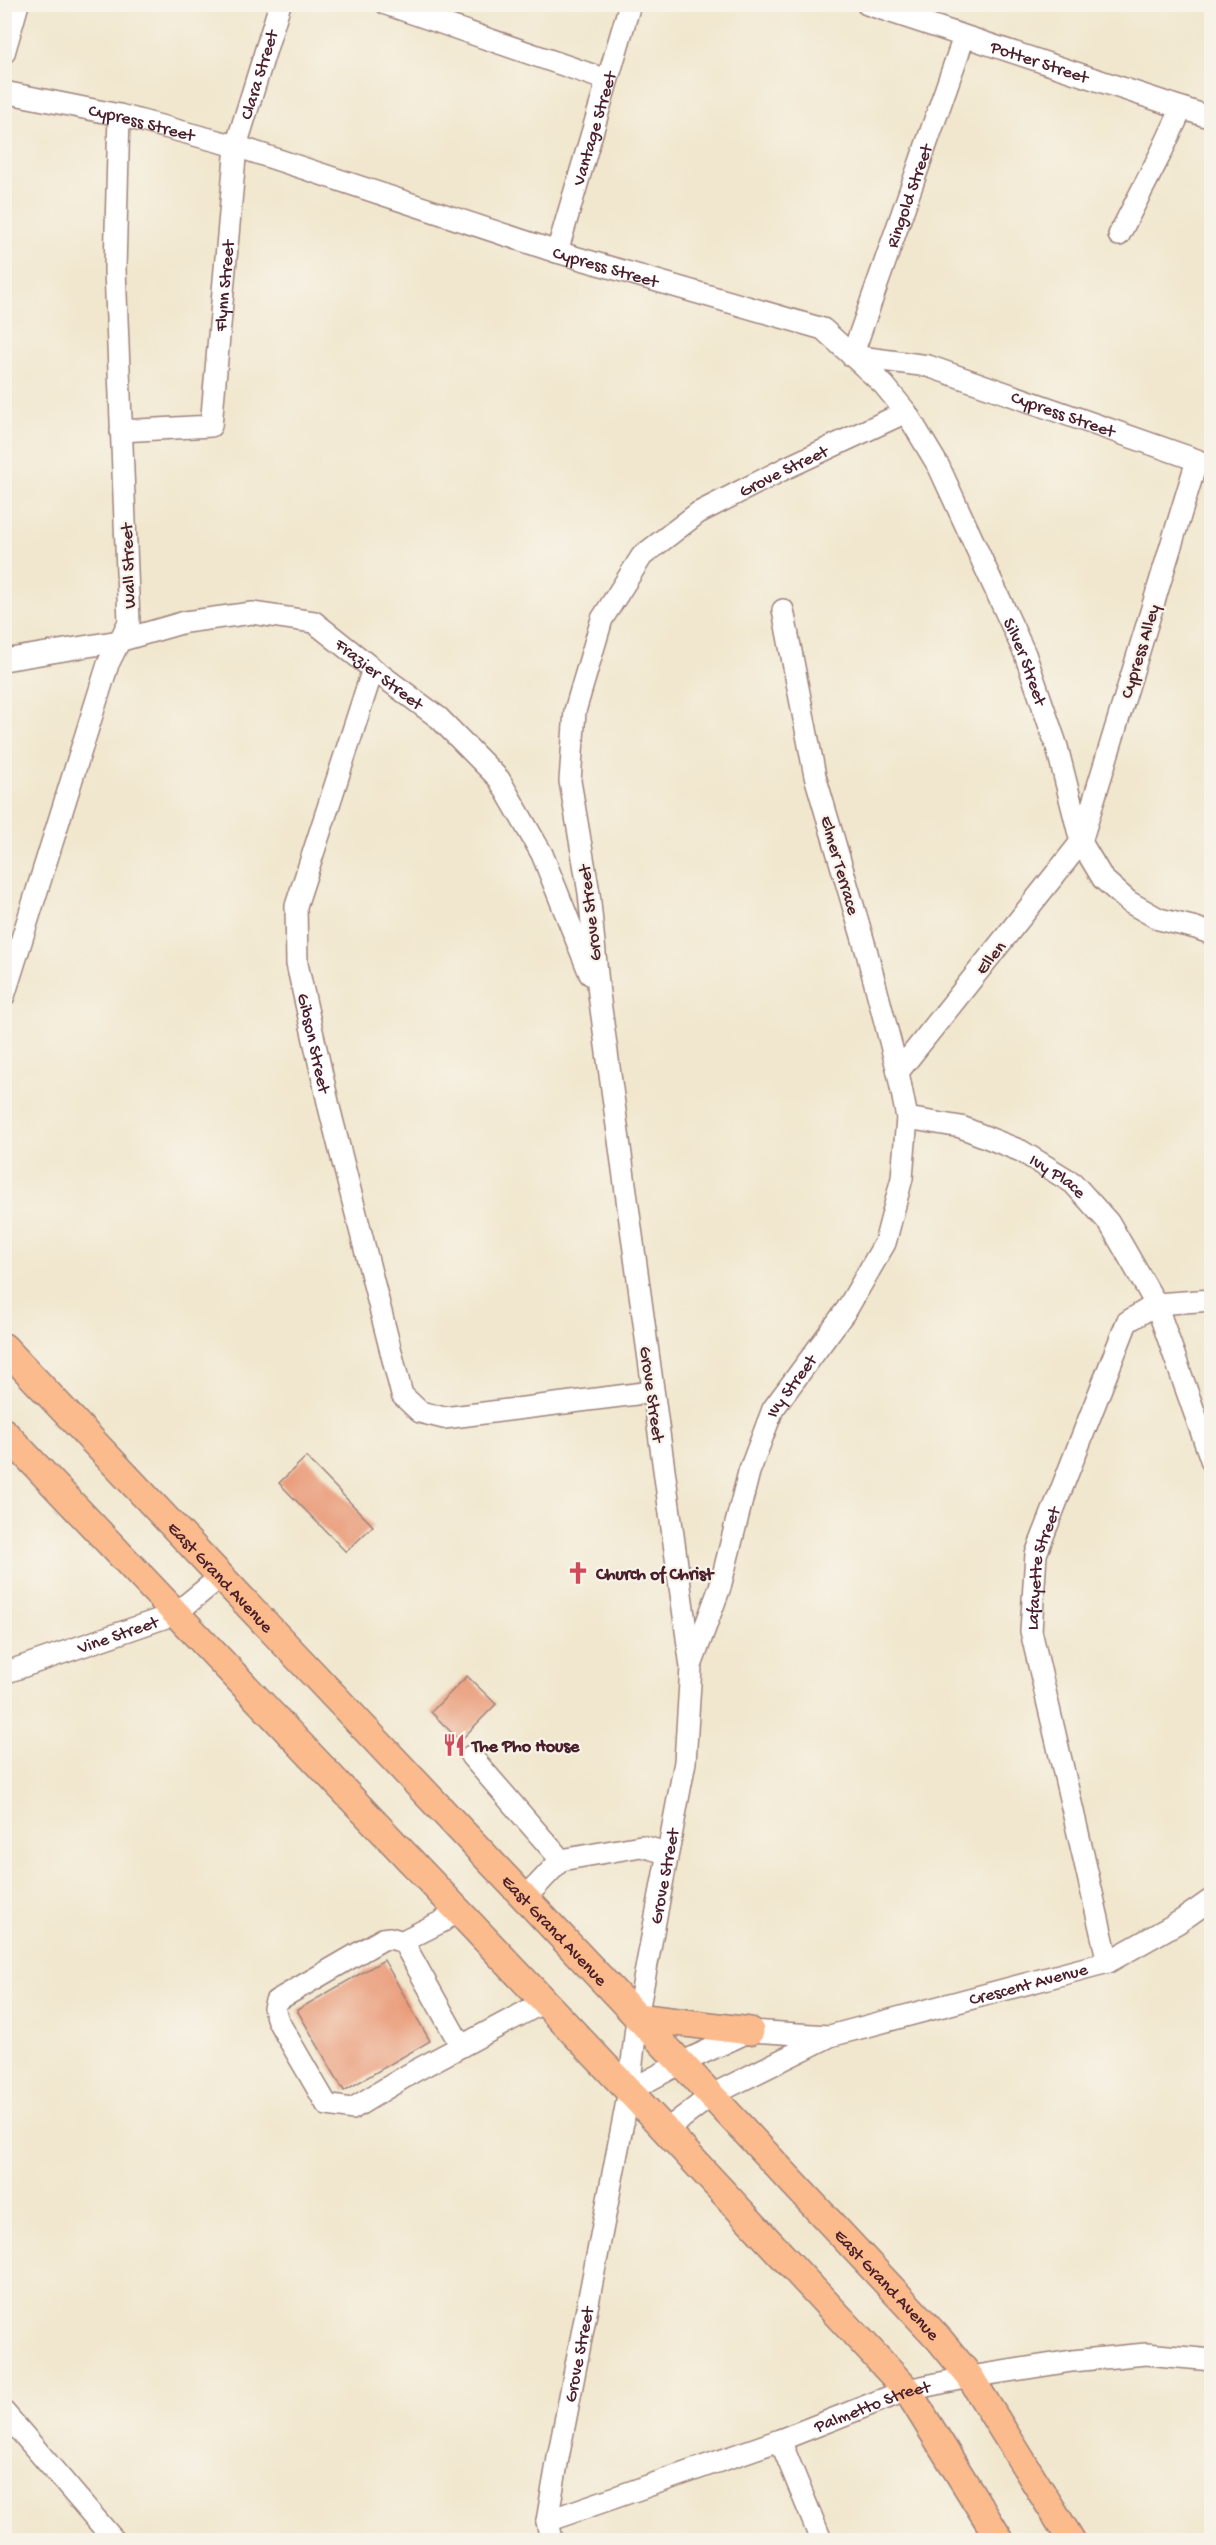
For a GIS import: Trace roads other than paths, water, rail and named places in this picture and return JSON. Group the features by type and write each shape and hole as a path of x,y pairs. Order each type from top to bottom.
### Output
{"main road":[{"name":"East Grand Avenue","path":"4,1347 524,1899 681,2062 939,2339 970,2377 1071,2541"},
{"path":"4,1432 629,2091 907,2390 1000,2541"},
{"path":"637,2017 750,2031"}],"street":[{"path":"4,53 18,4"},
{"name":"Clara Street","path":"236,146 280,4"},
{"path":"386,4 607,80"},
{"name":"Vantage Street","path":"557,252 630,4"},
{"name":"Potter Street","path":"867,4 1212,118"},
{"name":"Ringold Street","path":"852,356 963,37"},
{"name":"Cypress Street","path":"4,92 119,116 236,146 557,252 823,329 852,356 928,366 1197,460"},
{"path":"1119,235 1182,108"},
{"name":"Wall Street","path":"4,996 108,664 129,622 115,269 119,116"},
{"name":"Flynn Street","path":"121,431 211,426 236,146"},
{"name":"Silver Street","path":"852,356 884,385 906,412 939,467 1025,654 1057,747 1082,842 1103,879 1129,902 1159,919 1212,934"},
{"name":"Grove Street","path":"549,2531 629,2091 637,2017 685,1762 691,1667 599,994 589,893 570,781 575,711 603,619 642,556 698,513 788,467 906,412"},
{"name":"Cypress Alley","path":"1082,842 1197,460"},
{"name":"Elmer Terrace","path":"783,610 815,776 898,1072 907,1118"},
{"name":"Frazier Street","path":"4,660 119,641 185,622 252,613 314,622 439,718 500,779 542,854 599,994"},
{"name":"Gibson Street","path":"373,669 296,906 297,964 330,1111 402,1395 420,1412 444,1418 652,1392"},
{"name":"Ellen","path":"898,1072 1082,842"},
{"name":"Ivy Place","path":"907,1118 961,1127 1021,1151 1073,1183 1110,1224 1156,1304 1212,1462"},
{"name":"Ivy Street","path":"691,1667 720,1587 749,1472 773,1409 847,1309 885,1243 902,1178 907,1118"},
{"path":"1156,1304 1212,1300"},
{"name":"Lafayette Street","path":"1108,1962 1031,1631 1036,1554 1127,1322 1156,1304"},
{"name":"Vine Street","path":"4,1673 175,1614 220,1577"},
{"path":"471,1756 561,1860"},
{"path":"524,1899 561,1860 641,1846 667,1853"},
{"name":"Crescent Avenue","path":"665,2131 712,2095 830,2036 1108,1962 1179,1922 1212,1899"},
{"path":"456,1910 442,1921 407,1939 407,1949 461,2046"},
{"path":"407,1943 390,1938 383,1939 276,2001 273,2008 278,2021 327,2105 352,2109 461,2046 544,2002"},
{"name":"Crescent Avenue","path":"629,2091 681,2062 750,2031 830,2036"},
{"name":"Palmetto Street","path":"549,2531 907,2390 970,2377 1072,2361 1146,2354 1212,2360"},
{"path":"4,2412 106,2540"},
{"path":"780,2440 821,2541"}],"place":[{"name":"Church of Christ","path":"578,1573"},
{"name":"The Pho House","path":"454,1745"}]}
